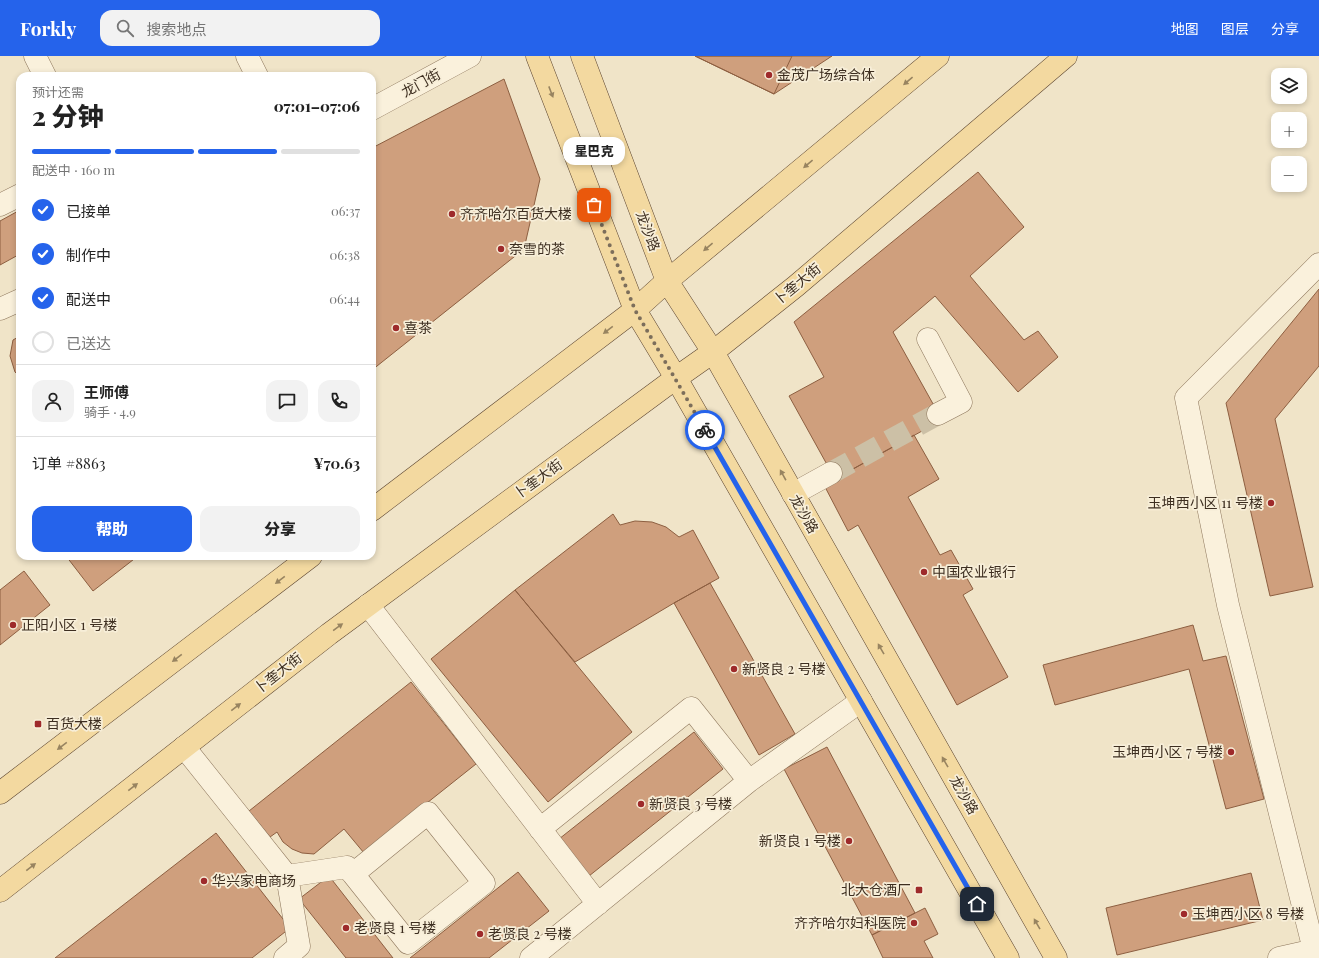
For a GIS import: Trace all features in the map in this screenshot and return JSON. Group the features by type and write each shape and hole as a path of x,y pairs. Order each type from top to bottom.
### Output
{"main road":[{"path":"537,56 635,310 676,378 1008,958"},
{"name":"龙沙路","path":"582,56 667,281 713,352 1056,958"},
{"path":"376,507 635,310 667,281 938,56"},
{"name":"卜奎大街","path":"0,891 323,638 713,352 796,286 1066,56"},
{"path":"0,793 306,560"}],"street":[{"path":"35,56 43,72"},
{"path":"247,56 255,72"},
{"name":"龙门街","path":"376,107 470,56"},
{"path":"0,205 16,196"},
{"path":"1279,958 1317,952 1228,605 1186,398 1319,264"},
{"path":"0,309 16,302"},
{"path":"928,339 961,402 938,414"},
{"path":"793,494 831,473"},
{"path":"368,605 598,904"},
{"path":"531,958 749,781 861,701"},
{"path":"540,829 691,708 749,781"},
{"path":"184,747 286,876 299,946 286,958"},
{"path":"286,876 348,867 353,874 408,943 484,883 428,813 353,874"}],"building":[{"name":"金茂广场综合体","path":"695,56 792,56 774,94"},
{"name":"金茂广场综合体","path":"695,56 832,56 774,94"},
{"name":"齐齐哈尔百货大楼","path":"504,79 540,179 524,249 376,367 376,146"},
{"path":"978,172 1024,227 970,276 1024,340 1038,331 1058,357 1018,392 935,296 893,332 942,420 835,479 789,396 824,377 794,322"},
{"path":"16,212 16,256 0,265 0,221"},
{"name":"玉坤西小区 11 号楼","path":"1319,289 1319,366 1275,419 1313,587 1270,596 1226,403"},
{"path":"16,338 16,373 10,356 13,340"},
{"name":"中国农业银行","path":"914,435 939,479 908,497 940,555 951,550 973,589 963,595 1008,677 957,705 858,525 848,531 824,485"},
{"path":"613,514 620,525 635,521 652,522 666,527 679,537 693,530 719,578 575,662 515,590"},
{"path":"69,560 133,560 93,591"},
{"name":"正阳小区 1 号楼","path":"24,571 50,605 0,645 0,590"},
{"name":"新贤良 2 号楼","path":"710,583 795,734 759,755 674,603"},
{"path":"515,590 632,732 548,802 431,659"},
{"name":"玉坤西小区 7 号楼","path":"1193,625 1203,661 1226,656 1264,799 1226,809 1189,669 1055,705 1043,665"},
{"path":"411,682 476,764 364,853 344,829 314,854 302,853 292,849 283,842 277,832 270,837 249,811"},
{"name":"新贤良 3 号楼","path":"694,732 723,769 589,876 559,839"},
{"name":"新贤良 1 号楼","path":"827,747 915,913 872,935 784,769"},
{"name":"华兴家电商场","path":"216,833 290,928 252,958 55,958"},
{"name":"老贤良 2 号楼","path":"518,872 549,911 489,958 410,958"},
{"name":"玉坤西小区 8 号楼","path":"1251,873 1263,920 1117,955 1106,908"},
{"name":"老贤良 1 号楼","path":"329,876 393,958 346,958 299,899"},
{"name":"齐齐哈尔妇科医院","path":"925,908 938,934 924,941 933,958 883,958 872,935"}],"tunnel":[{"path":"831,473 938,414"}],"way so far":[{"path":"594,205 635,310 705,430"}],"place":[{"name":"金茂广场综合体","path":"769,75"},
{"name":"星巴克","path":"594,205"},
{"name":"齐齐哈尔百货大楼","path":"452,214"},
{"name":"奈雪的茶","path":"501,249"},
{"name":"喜茶","path":"396,328"},
{"name":"玉坤西小区 11 号楼","path":"1271,503"},
{"name":"中国农业银行","path":"924,572"},
{"name":"正阳小区 1 号楼","path":"13,625"},
{"name":"新贤良 2 号楼","path":"734,669"},
{"name":"百货大楼","path":"38,724"},
{"name":"玉坤西小区 7 号楼","path":"1231,752"},
{"name":"新贤良 3 号楼","path":"641,804"},
{"name":"新贤良 1 号楼","path":"849,841"},
{"name":"华兴家电商场","path":"204,881"},
{"name":"北大仓酒厂","path":"919,890"},
{"name":"玉坤西小区 8 号楼","path":"1184,914"},
{"name":"齐齐哈尔妇科医院","path":"914,923"},
{"name":"老贤良 1 号楼","path":"346,928"},
{"name":"老贤良 2 号楼","path":"480,934"}],"route":[{"path":"705,430 977,904"}]}
